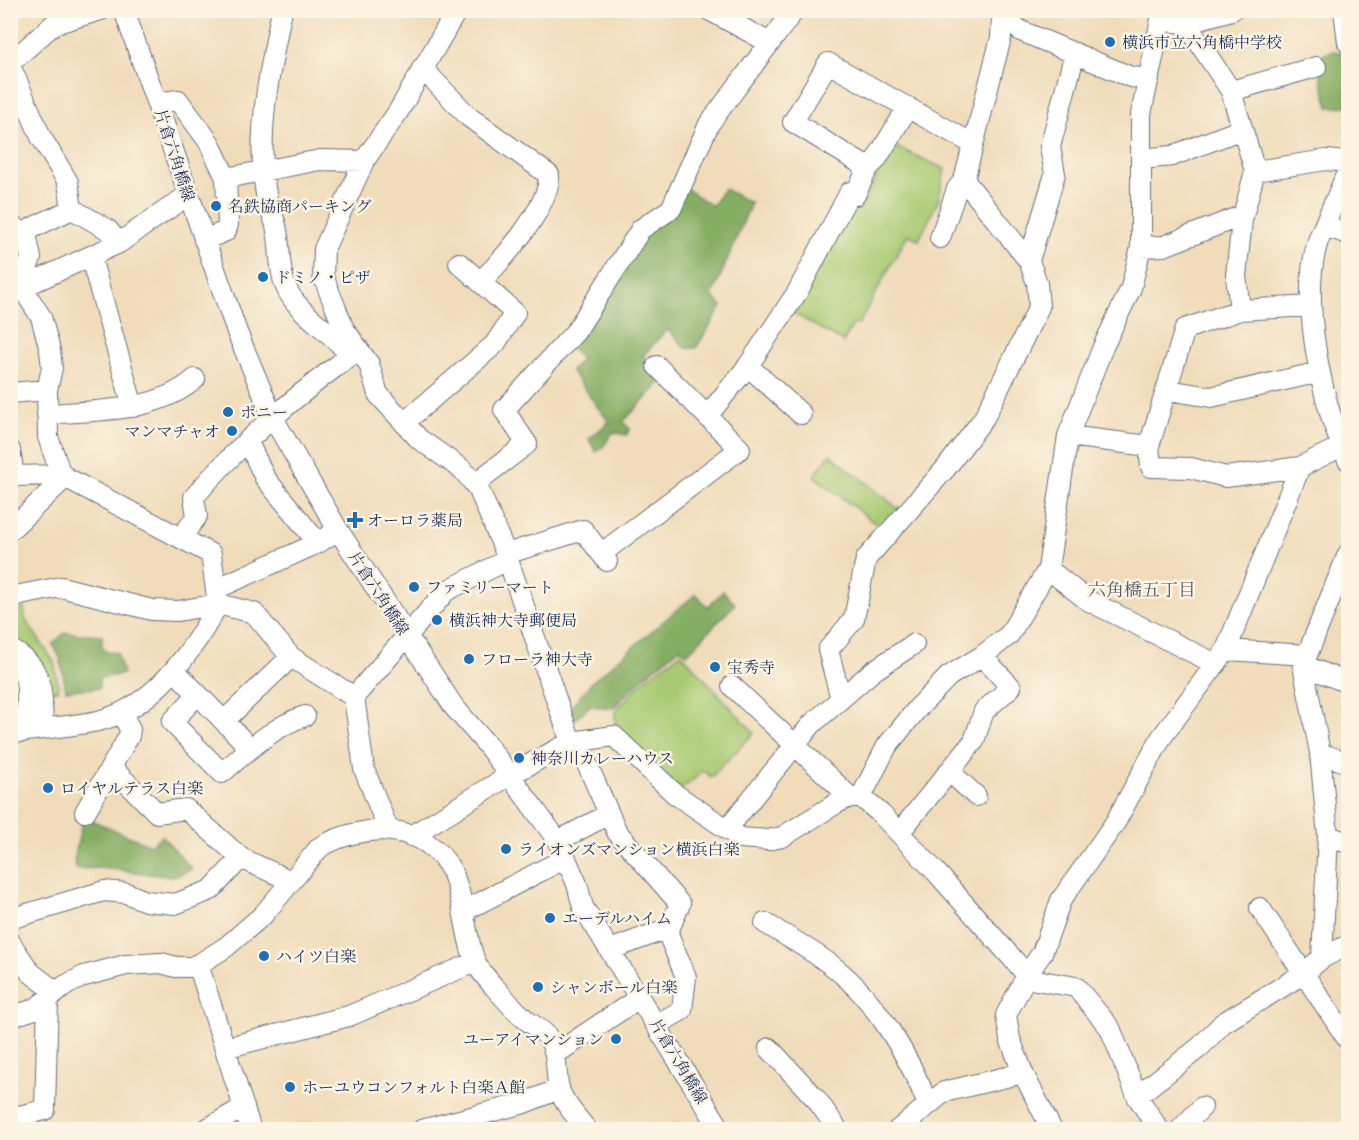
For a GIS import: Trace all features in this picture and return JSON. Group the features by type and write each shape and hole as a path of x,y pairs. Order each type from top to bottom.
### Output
{"street":[{"path":"72,209 68,182 41,137 10,64 54,24 101,10"},
{"name":"片倉六角橋線","path":"124,10 254,377 273,418 338,530 454,707 510,775 562,850 583,907 639,998 658,1024 721,1130"},
{"path":"282,10 267,81 265,171 267,201 276,227 285,285 302,310 334,335 378,394 419,439 463,470 479,490 506,557 571,742 580,748 617,832 680,904 670,927 610,950"},
{"path":"378,394 369,364 344,329 323,276 324,249 364,161 398,111 457,10"},
{"path":"709,10 770,43"},
{"path":"411,836 510,775 571,742 614,736 675,794 740,838 768,840 782,837 856,797 887,746 917,709 949,676 982,656 1009,635 1048,568 1068,436 1103,347 1131,288 1141,247 1141,114 1162,19 1186,23 1232,10"},
{"path":"1344,10 1348,43"},
{"path":"474,484 527,444 504,410 576,331 641,229 671,209 709,124 794,12"},
{"path":"940,238 957,189 964,180 1001,38 1002,16 1021,31 1131,77 1149,79"},
{"path":"1186,23 1231,90 1255,171 1243,215 1236,276 1240,310"},
{"path":"1029,261 1055,174 1050,147 1075,54"},
{"path":"868,168 793,122 828,63 973,144"},
{"path":"1231,90 1316,67"},
{"path":"422,68 469,117 549,175 545,193 515,247 480,282"},
{"path":"158,103 178,100 208,142 226,178 228,224 225,231 204,240"},
{"path":"708,415 748,366 798,291 850,192 855,195 868,168 876,160 908,107"},
{"path":"1141,159 1172,156 1242,129"},
{"path":"226,178 320,160 364,161"},
{"path":"1255,171 1326,160 1348,162"},
{"path":"1310,306 1240,310 1185,329 1149,446 1151,467 1191,468 1226,477 1300,467 1346,450 1320,372 1310,306 1318,243 1348,168"},
{"path":"841,699 828,650 854,619 866,559 946,468 984,418 1039,307 1037,283 1029,261 964,180"},
{"path":"17,291 119,243 188,195"},
{"path":"17,291 31,258 18,229 32,228 72,209"},
{"path":"72,209 107,229 119,243"},
{"path":"1141,247 1164,246 1243,215"},
{"path":"1325,226 1348,234"},
{"path":"91,258 133,407"},
{"path":"405,422 495,344 515,313 459,263"},
{"path":"17,291 41,317 46,333 52,368 47,390 48,437 64,476"},
{"path":"181,538 197,516 194,497 216,470 310,385 350,356"},
{"path":"388,829 364,769 354,697 446,591 506,557 583,530 604,557 740,449 657,366"},
{"path":"748,366 801,414"},
{"path":"1168,390 1211,398 1320,372"},
{"path":"47,414 133,407 185,388 195,380"},
{"path":"10,393 47,390"},
{"path":"1068,436 1149,446"},
{"path":"249,442 265,478 318,543"},
{"path":"10,450 12,476 64,476 211,554 217,597 175,671 122,713 98,720 26,731"},
{"path":"1052,1130 1023,1073 1010,1039 1006,1016 1027,975 1042,953 1061,900 1115,823 1161,738 1221,657 1300,467"},
{"path":"10,530 64,476"},
{"path":"10,597 61,587 152,610 178,610 217,597 338,530"},
{"path":"1322,958 1328,836 1320,753 1305,659 1348,554"},
{"path":"1048,568 1093,603 1221,657 1305,659 1348,683"},
{"path":"217,597 254,613 291,657 354,697"},
{"path":"727,829 812,724 873,671 914,644"},
{"path":"10,649 27,658 36,670 41,684 26,731"},
{"path":"900,833 974,741 984,711 1011,687 982,656"},
{"path":"224,720 291,657"},
{"path":"10,664 21,667 27,675 26,731"},
{"path":"175,671 250,748"},
{"path":"732,686 795,746 900,833 1027,975 1036,980 1076,987 1110,1028 1137,1096 1159,1130"},
{"path":"198,694 172,722 222,773 250,748 292,720 305,716"},
{"path":"85,812 129,736 130,729 122,713"},
{"path":"1320,753 1348,763"},
{"path":"111,767 157,813 186,809 241,858 291,881"},
{"path":"950,771 976,796"},
{"path":"464,911 562,850 609,814"},
{"path":"10,1017 35,1009 52,995 84,976 126,965 161,963 176,967 198,964 226,947 263,915 320,847 333,840 388,829 411,836 437,852 452,872 464,911 475,962 522,1017 546,1034 557,1053 559,1089 587,1130"},
{"path":"1328,836 1348,843"},
{"path":"10,919 104,891 126,892 146,900 175,904 211,890 241,858"},
{"path":"1260,908 1348,1040"},
{"path":"765,923 837,969 861,995 895,1037 914,1068 928,1105"},
{"path":"658,1024 682,1010 686,977 666,929"},
{"path":"10,942 30,972 52,995 45,1110 10,1118"},
{"path":"1137,1096 1200,1047 1223,1023 1303,974 1322,958 1348,945"},
{"path":"225,1048 349,1016 475,962"},
{"path":"198,964 251,1130"},
{"path":"557,1053 639,998"},
{"path":"769,1048 817,1100 838,1130"},
{"path":"898,1130 944,1092 1023,1073"},
{"path":"422,1130 524,1103 559,1089"},
{"path":"205,1130 244,1107"},
{"path":"1180,1130 1202,1107"}],"green space":[{"path":"1332,51 1345,53 1348,106 1329,107 1321,78 1320,56"},
{"path":"892,145 945,169 938,201 919,240 908,234 858,325 854,323 843,342 791,312 853,197 864,202"},
{"path":"687,189 712,206 724,189 751,203 712,296 722,306 696,348 686,348 667,329 643,356 663,380 623,422 630,429 626,435 613,432 603,447 596,452 589,439 609,422 571,371 581,359 568,344 644,231"},
{"path":"830,454 900,510 885,531 814,476"},
{"path":"723,591 735,604 687,654 680,648 639,681 613,708 590,706 575,719 569,709 594,680 696,594 708,607"},
{"path":"24,607 25,619 54,662 59,689 49,692 39,658 29,648 11,640 10,610"},
{"path":"65,633 102,635 102,647 106,652 117,653 123,674 99,678 99,688 66,690 60,658 53,644"},
{"path":"681,653 754,733 711,777 703,771 680,791 615,730 615,712 641,683"},
{"path":"83,817 150,845 162,836 192,869 174,877 104,868 77,869 74,861"}],"place":[{"name":"横浜市立六角橋中学校","path":"1110,42"},
{"name":"名鉄協商パーキング","path":"216,206"},
{"name":"ドミノ・ピザ","path":"263,277"},
{"name":"ポニー","path":"228,412"},
{"name":"マンマチャオ","path":"232,431"},
{"name":"オーロラ薬局","path":"355,520"},
{"name":"ファミリーマート","path":"414,587"},
{"name":"横浜神大寺郵便局","path":"437,620"},
{"name":"フローラ神大寺","path":"469,659"},
{"name":"宝秀寺","path":"715,667"},
{"name":"神奈川カレーハウス","path":"519,758"},
{"name":"ロイヤルテラス白楽","path":"48,788"},
{"name":"ライオンズマンション横浜白楽","path":"506,849"},
{"name":"エーデルハイム","path":"550,918"},
{"name":"ハイツ白楽","path":"264,956"},
{"name":"シャンボール白楽","path":"538,987"},
{"name":"ユーアイマンション","path":"616,1039"},
{"name":"ホーユウコンフォルト白楽Ａ館","path":"290,1087"}],"district":[{"name":"六角橋五丁目","path":"1142,590"}]}
